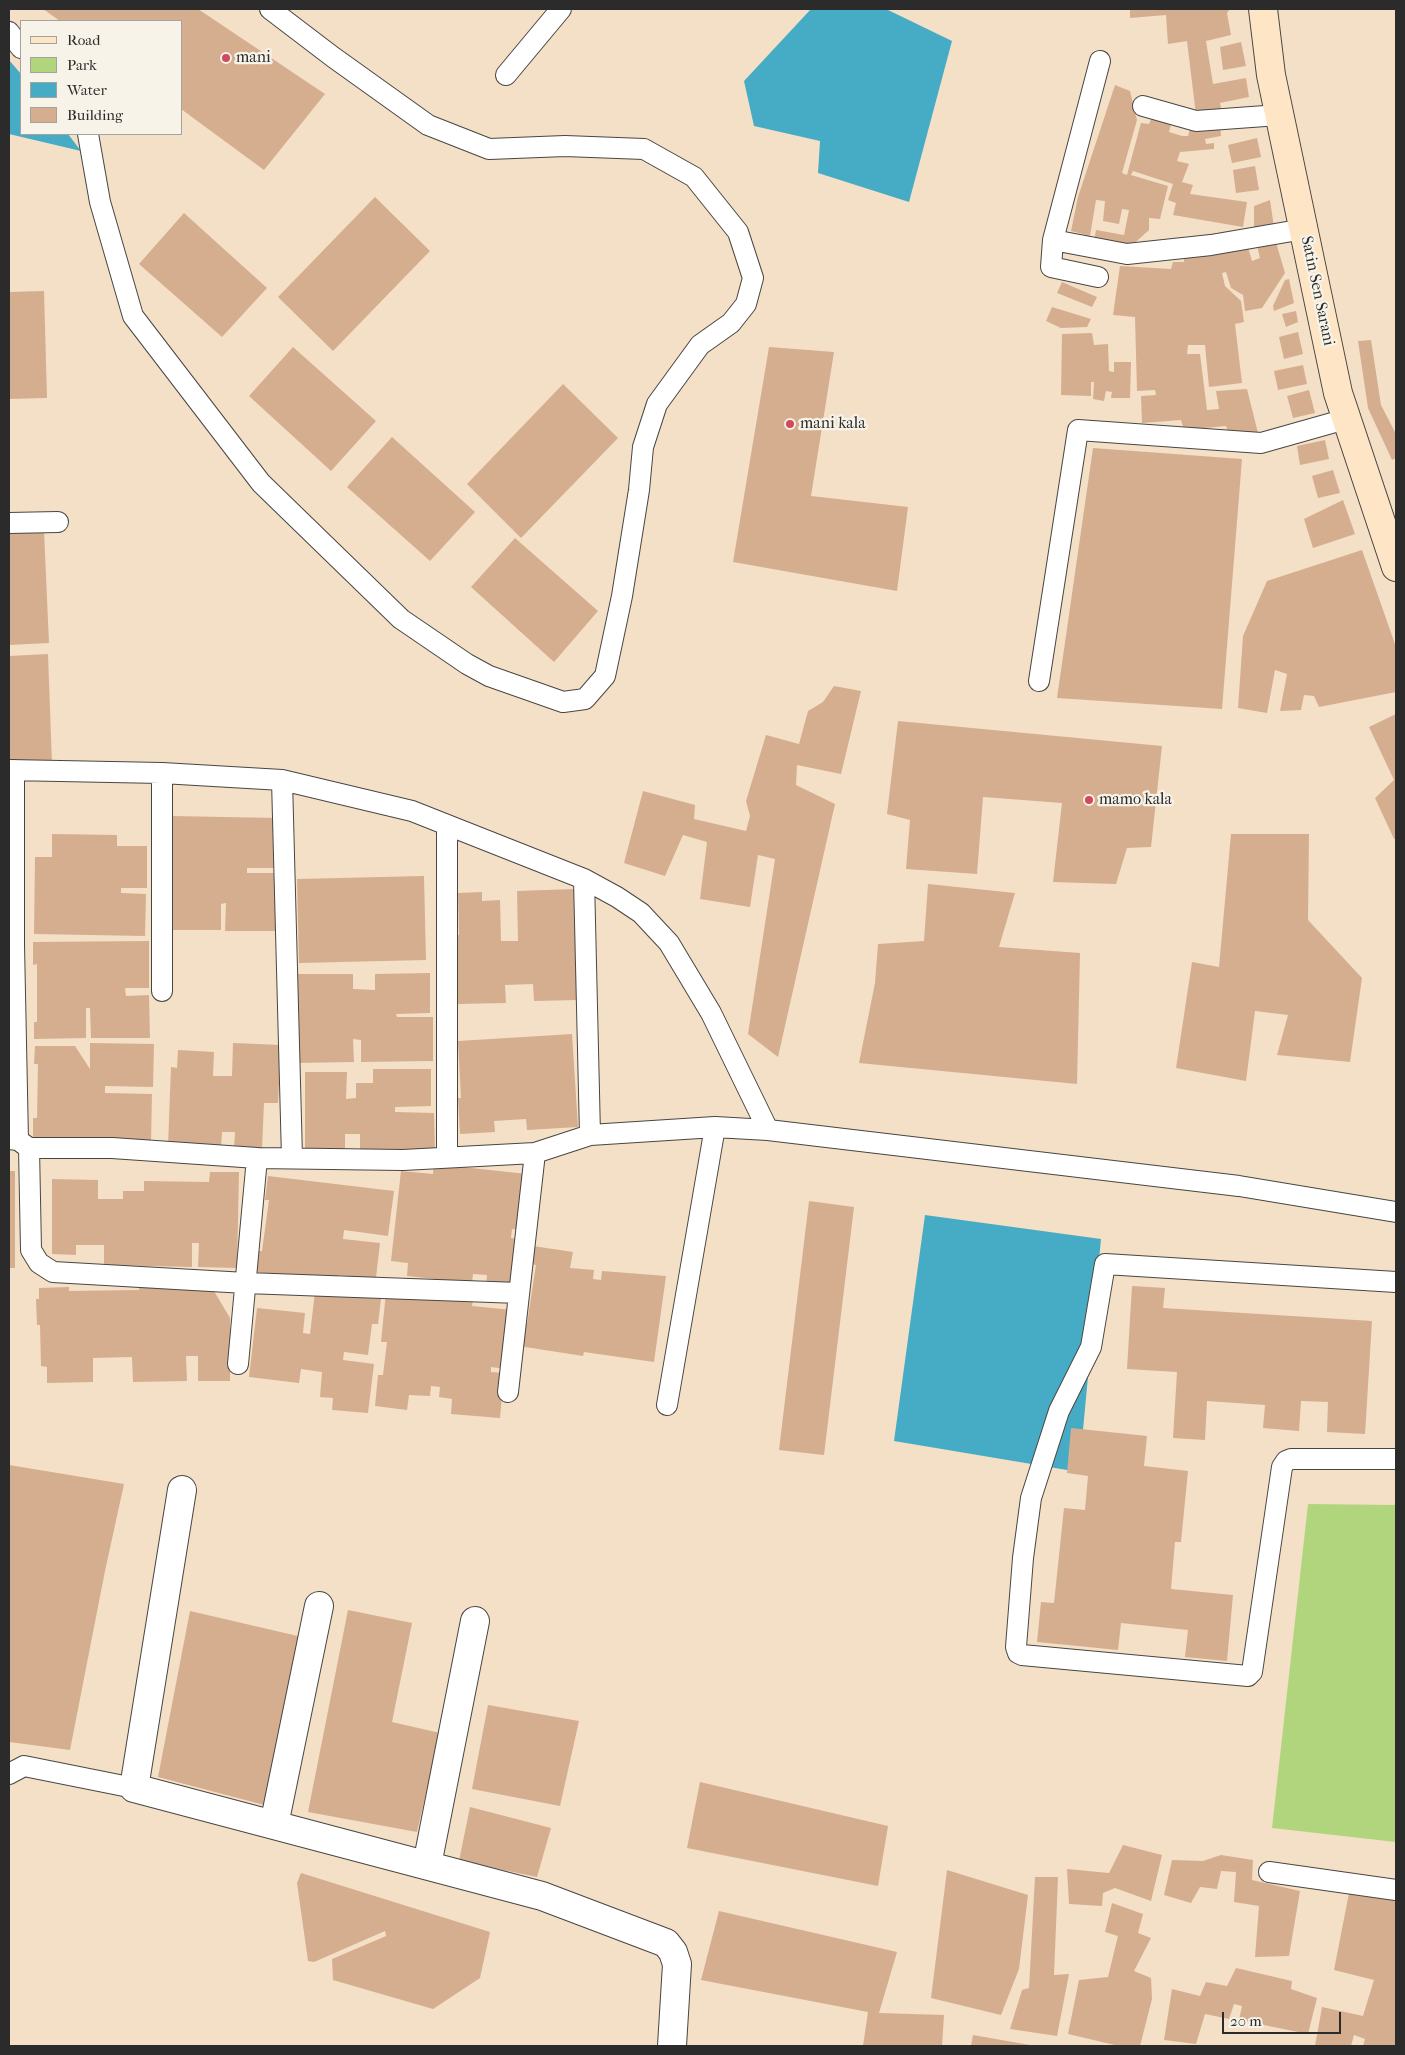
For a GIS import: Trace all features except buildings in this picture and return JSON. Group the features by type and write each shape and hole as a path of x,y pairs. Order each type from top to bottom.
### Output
{"main road":[{"name":"Satin Sen Sarani","path":"1263,9 1271,75 1338,393 1396,567"}],"street":[{"path":"182,1490 134,1788 542,1896 666,1943 673,1952 677,1964 672,2046"},
{"path":"274,1825 319,1606"},
{"path":"427,1865 475,1621"}],"lane":[{"path":"88,135 100,202 133,316 261,484 401,619 467,664 489,676 563,702 585,699 604,676 622,596 639,490 643,447 657,404 700,346 731,323 746,304 753,278 738,232 694,177 644,149 565,146 489,149 428,125 270,9"},
{"path":"506,75 561,9"},
{"path":"9,32 20,47"},
{"path":"1098,277 1051,267 1053,240 1100,61"},
{"path":"1143,106 1196,122 1279,115"},
{"path":"1053,240 1127,254 1211,245 1304,229"},
{"path":"1039,681 1078,430 1261,443 1346,419"},
{"path":"9,523 58,522"},
{"path":"519,1293 246,1283 66,1273 53,1272 39,1263 31,1250 19,1142 12,770 162,773 282,780 412,811 584,879 641,913 669,943 710,1014 768,1130"},
{"path":"162,773 162,991"},
{"path":"282,780 292,1158"},
{"path":"447,825 447,1156"},
{"path":"584,879 590,1135"},
{"path":"19,1142 257,1158 404,1160 447,1156 535,1153 590,1135 715,1127 768,1130 1239,1186 1396,1212"},
{"path":"667,1405 715,1127"},
{"path":"508,1392 535,1153"},
{"path":"238,1364 257,1158"},
{"path":"1396,1282 1105,1264 1091,1347 1059,1410 1031,1498 1023,1558 1016,1647 1018,1653 1042,1657 1248,1676 1252,1672 1282,1467 1286,1461 1291,1459 1396,1459"},
{"path":"9,1774 24,1766 134,1788"},
{"path":"1269,1872 1396,1890"}],"green space":[{"path":"1308,1504 1396,1505 1396,1842 1272,1828"}],"water":[{"path":"811,9 886,9 952,41 909,202 818,173 820,141 754,126 744,81"},
{"path":"9,60 20,73 20,135 69,135 81,151 9,134"},
{"path":"925,1215 1101,1239 1079,1472 894,1441"}],"place":[{"name":"mani","path":"226,58"},
{"name":"mani kala","path":"790,424"},
{"name":"mamo kala","path":"1089,800"}]}
